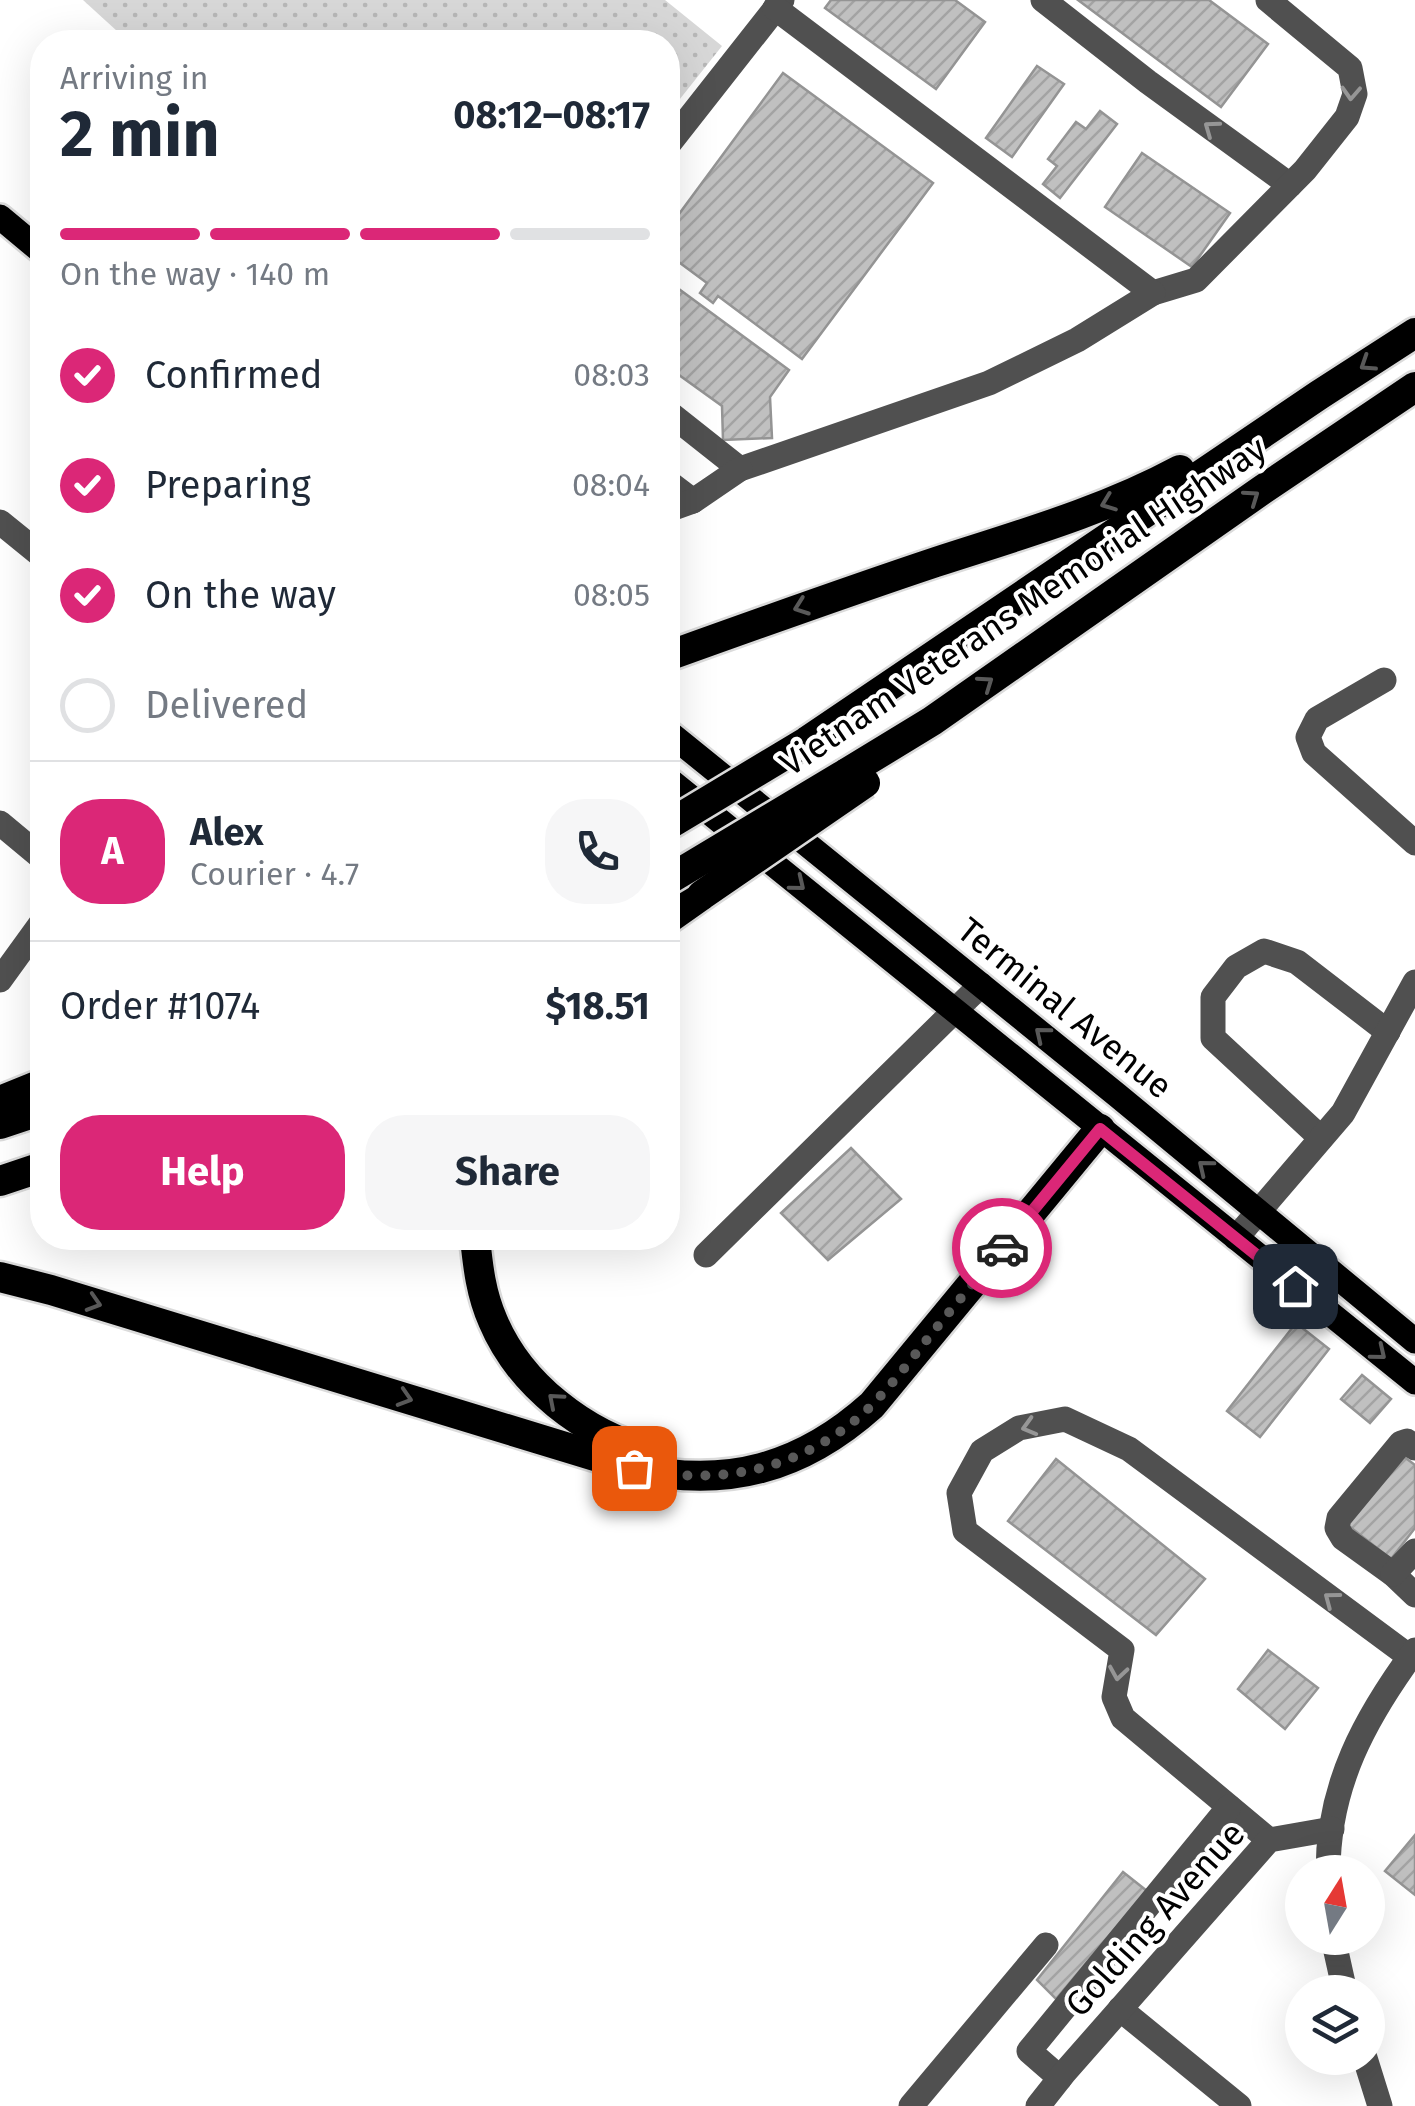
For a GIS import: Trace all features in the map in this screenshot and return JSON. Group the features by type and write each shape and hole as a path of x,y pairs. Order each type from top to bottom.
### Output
{"highway":[{"name":"Vietnam Veterans Memorial Highway","path":"680,818 806,742 1415,333"},
{"name":"Vietnam Veterans Memorial Highway","path":"680,874 855,779 932,720 1415,386"},
{"path":"680,652 1150,487 1320,395"},
{"path":"680,911 855,779"},
{"path":"0,1101 30,1089"},
{"path":"0,1124 30,1114"},
{"path":"476,1250 480,1282 502,1340 529,1376 578,1420 634,1448 672,1456 716,1457 757,1450 795,1437 846,1401 1092,1122"},
{"path":"0,1278 624,1465 672,1475 728,1475 803,1454 872,1405 1092,1122"},
{"path":"0,1181 30,1171"}],"main road":[{"path":"0,218 30,242"},
{"name":"Terminal Avenue","path":"680,742 1415,1341"},
{"name":"Terminal Avenue","path":"680,789 1415,1382"},
{"path":"1092,1122 1117,1095"}],"street":[{"path":"1044,0 1148,82 1290,185"},
{"path":"680,506 740,470 989,382 1077,340 1153,293 1196,280 1290,185 1348,117 1355,94 1350,68 1268,0"},
{"path":"680,129 778,4 1153,293"},
{"path":"680,422 740,470"},
{"path":"680,491 693,501"},
{"path":"0,522 30,546"},
{"path":"1384,680 1317,719 1308,737 1314,753 1415,843"},
{"path":"0,824 30,848"},
{"path":"0,980 30,939"},
{"path":"1321,1138 1213,1038 1213,997 1236,967 1264,951 1298,962 1388,1032"},
{"path":"1236,1238 1344,1113 1415,982"},
{"path":"706,1255 981,985"},
{"path":"1268,1840 1123,1718 1114,1696 1122,1650 965,1531 959,1493 982,1451 1019,1428 1065,1419 1129,1449 1412,1654 1374,1708 1348,1760 1338,1795 1330,1855"},
{"path":"1415,1448 1407,1441 1401,1443 1339,1518 1337,1528 1343,1538 1415,1595"},
{"path":"1393,1574 1415,1551"},
{"path":"1060,2078 1028,2051 1229,1807"},
{"name":"Golding Avenue","path":"1038,2106 1268,1840 1332,1829"},
{"path":"911,2106 1046,1944"},
{"path":"1120,2009 1239,2106"},
{"path":"1370,2075 1380,2106"}],"shaded area":[{"path":"83,0 665,0 722,46 680,99 680,30 116,30"}],"building":[{"path":"831,0 955,0 985,22 936,89 825,8"},
{"path":"1078,0 1209,0 1268,44 1221,107"},
{"path":"1037,66 1064,84 1012,157 986,138"},
{"path":"783,73 933,183 802,359 718,296 713,303 700,293 707,283 680,263 680,213"},
{"path":"1100,111 1117,124 1060,198 1043,184 1057,166 1048,159 1076,122 1086,129"},
{"path":"1142,153 1230,213 1192,267 1105,207"},
{"path":"680,290 789,370 770,397 772,438 723,440 722,406 680,376"},
{"path":"851,1148 901,1199 828,1260 781,1213"},
{"path":"1296,1323 1329,1349 1260,1437 1227,1411"},
{"path":"1362,1375 1391,1399 1370,1423 1341,1399"},
{"path":"1399,1453 1415,1465 1415,1528 1391,1559 1345,1523"},
{"path":"1056,1459 1205,1579 1156,1635 1008,1521"},
{"path":"1268,1650 1318,1688 1285,1729 1238,1689"},
{"path":"1415,1835 1415,1895 1385,1871"},
{"path":"1123,1872 1147,1891 1056,1999 1037,1980"}],"way so far":[{"path":"634,1468 690,1476 728,1475 766,1467 817,1446 872,1405 1002,1248"}],"route":[{"path":"1002,1248 1100,1129 1295,1286"}]}
